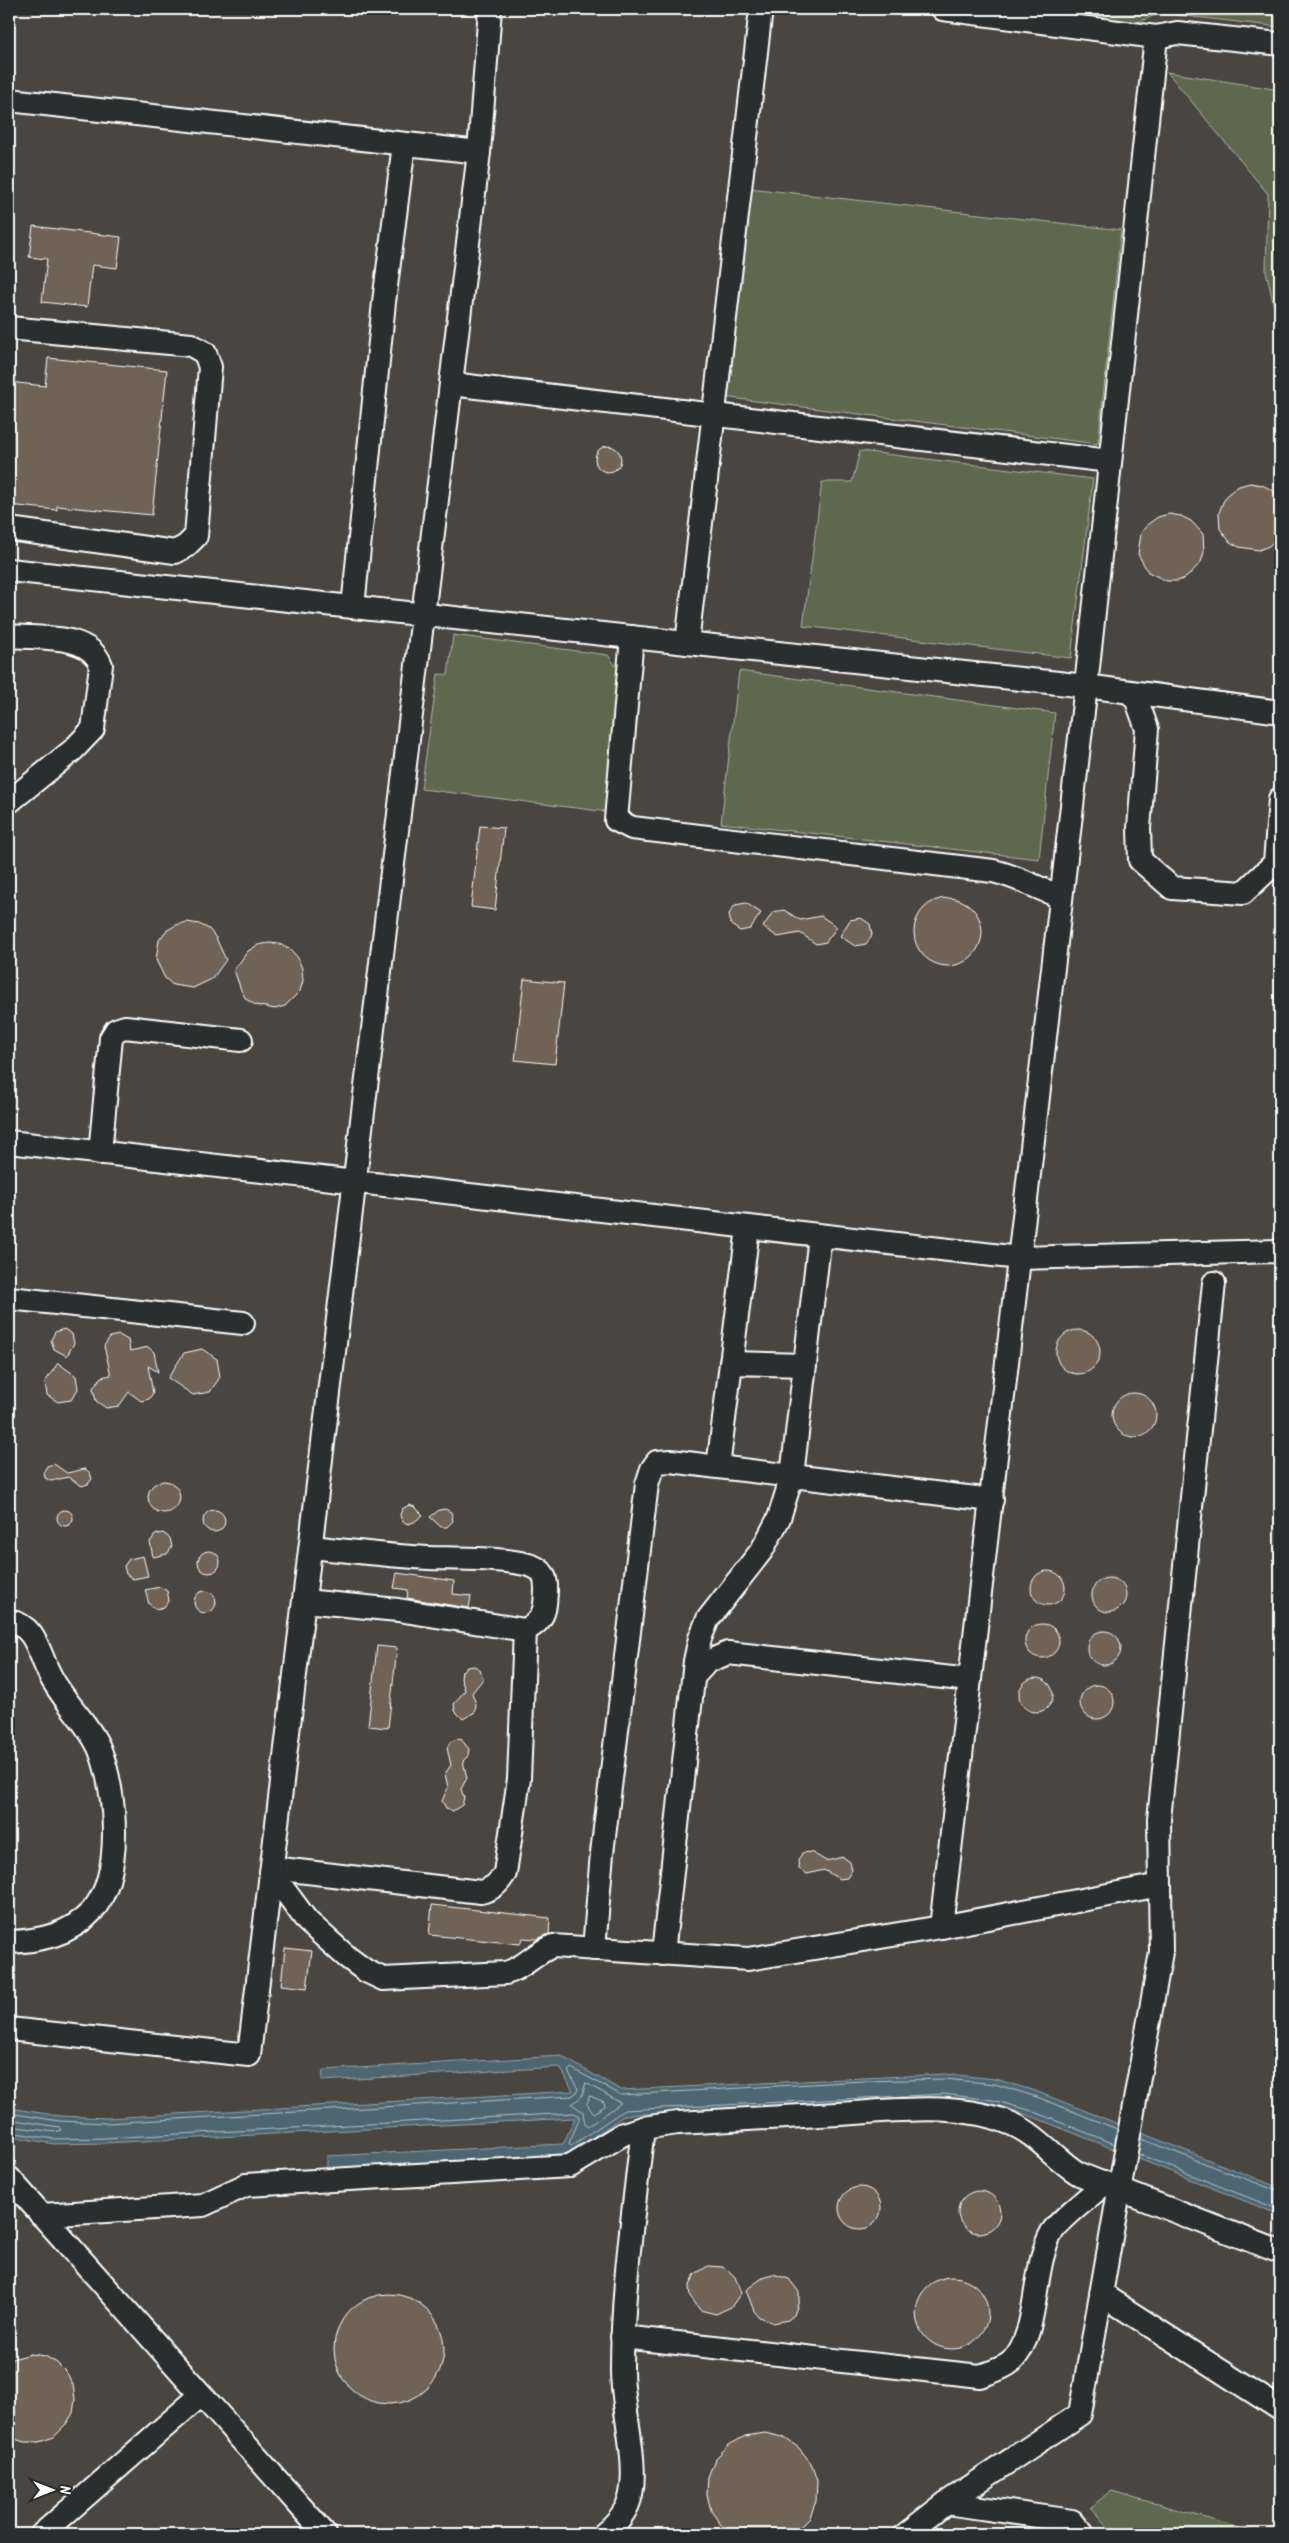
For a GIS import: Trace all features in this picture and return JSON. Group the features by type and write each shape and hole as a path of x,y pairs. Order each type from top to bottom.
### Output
{"lane":[{"path":"9,2028 249,2055 479,152 490,9"},
{"path":"687,643 761,9"},
{"path":"943,9 1156,37 1177,33 1280,44"},
{"path":"941,1927 1086,686 1156,37"},
{"path":"9,100 479,152"},
{"path":"353,607 384,302 404,144"},
{"path":"9,328 191,345 205,353 210,367 196,536 186,546 175,552 9,529"},
{"path":"451,384 1110,462"},
{"path":"9,570 1086,686 1280,712"},
{"path":"9,636 73,642 88,647 97,656 101,665 93,729 73,750 9,802"},
{"path":"632,637 616,820 632,828 993,871 1010,875 1025,884 1061,898"},
{"path":"1130,692 1138,702 1146,729 1139,828 1140,860 1172,888 1243,893 1275,863 1280,799"},
{"path":"100,1153 111,1038 116,1030 125,1027 241,1040"},
{"path":"9,1142 1019,1258 1280,1251"},
{"path":"718,1467 748,1228"},
{"path":"664,1954 694,1676 700,1638 708,1619 762,1550 779,1518 792,1476 820,1236"},
{"path":"906,2534 946,2503 1080,2414 1101,2294 1115,2185 1135,2111 1162,1952 1159,1819 1214,1283"},
{"path":"9,1298 243,1323"},
{"path":"731,1363 805,1366"},
{"path":"594,1949 602,1853 647,1484 652,1468 657,1462 671,1461 992,1500"},
{"path":"304,1601 398,1610 525,1630 537,1623 544,1609 546,1589 544,1576 538,1569 492,1560 427,1558 311,1546"},
{"path":"9,1621 19,1623 28,1628 50,1675 100,1749 111,1787 113,1847 105,1887 92,1912 59,1933 39,1941 9,1942"},
{"path":"272,1870 480,1892 490,1890 499,1883 505,1873 519,1779 525,1630"},
{"path":"694,1676 706,1662 728,1653 970,1680"},
{"path":"272,1870 307,1921 359,1966 383,1979 506,1973 520,1969 542,1950 553,1946 748,1959 941,1927 1160,1885"},
{"path":"41,2215 203,2205 246,2186 570,2166 609,2141 643,2128 678,2123 937,2109 982,2115 1012,2124 1035,2138 1063,2164 1079,2174 1115,2185 1280,2252"},
{"path":"604,2534 618,2523 626,2509 631,2495 633,2476 622,2388 622,2337 628,2256 643,2128"},
{"path":"9,2178 325,2534"},
{"path":"622,2337 980,2376 998,2370 1011,2362 1022,2348 1028,2330 1043,2251 1053,2230 1115,2185"},
{"path":"1101,2294 1280,2409"},
{"path":"42,2534 201,2395"},
{"path":"946,2503 1072,2521 1084,2534"}],"shaded area":[{"path":"9,9 1280,9 1280,2534 1261,2534 1112,2492 1090,2507 1114,2534 9,2534"}],"green space":[{"path":"1014,9 1280,9 1280,27 1160,13 1134,24"},
{"path":"1167,72 1280,90 1280,333 1266,271 1268,194"},
{"path":"749,188 1121,230 1098,444 723,397"},
{"path":"860,451 1093,479 1071,658 803,626 822,482 852,482"},
{"path":"453,635 608,655 624,678 608,812 421,789 438,674 448,675"},
{"path":"739,671 1055,713 1039,859 721,823"},
{"path":"1112,2491 1261,2534 1114,2534 1090,2507"}],"water":[{"path":"561,2056 621,2090 945,2074 996,2079 1038,2092 1280,2188 1280,2215 1028,2115 991,2105 945,2099 625,2115 565,2157 327,2169 327,2156 563,2144 575,2118 105,2143 54,2144 9,2136 9,2108 60,2116 107,2118 573,2091 560,2067 322,2081 323,2070"}],"building":[{"path":"33,226 121,237 117,268 92,265 87,307 42,302 47,259 29,257"},
{"path":"48,358 167,370 152,515 57,506 57,510 9,505 9,382 45,386"},
{"path":"608,446 617,450 621,459 617,468 608,472 599,468 595,459 599,450"},
{"path":"1250,483 1262,485 1272,490 1280,498 1280,535 1269,546 1259,550 1239,547 1230,542 1220,529 1219,513 1223,502 1229,493 1239,486"},
{"path":"1169,514 1181,516 1191,521 1203,534 1204,552 1201,562 1187,577 1178,581 1167,581 1148,572 1138,554 1141,533 1148,524 1158,517"},
{"path":"480,826 504,828 495,910 471,907"},
{"path":"948,898 961,901 972,908 979,919 982,932 979,945 972,956 961,963 948,966 935,963 924,956 917,945 914,932 917,919 924,908 935,901"},
{"path":"746,903 761,913 750,929 740,931 731,925 729,914 735,905"},
{"path":"784,910 800,920 821,916 837,927 826,942 816,944 800,933 778,937 763,927 773,912"},
{"path":"861,918 870,924 872,935 866,944 855,946 840,936 850,920"},
{"path":"187,922 199,924 209,929 216,938 226,960 212,979 193,988 173,985 165,978 156,960 159,940 166,931 176,925"},
{"path":"280,944 291,950 298,958 302,969 303,981 300,991 285,1006 275,1009 255,1005 246,999 234,970 248,951 258,945"},
{"path":"524,979 564,983 555,1064 515,1060"},
{"path":"64,1329 72,1334 74,1343 67,1356 54,1349 51,1340 55,1332"},
{"path":"1078,1330 1090,1334 1096,1340 1100,1352 1096,1364 1090,1370 1078,1374 1066,1370 1060,1364 1056,1352 1060,1340 1066,1334"},
{"path":"119,1335 128,1340 130,1351 148,1347 154,1352 158,1372 148,1366 153,1393 149,1399 141,1401 129,1392 119,1406 106,1408 96,1401 93,1388 101,1377 111,1375 104,1346 110,1337"},
{"path":"202,1349 217,1359 220,1377 210,1392 193,1395 168,1378 184,1353"},
{"path":"58,1363 76,1376 78,1389 71,1400 58,1402 47,1395 45,1382"},
{"path":"1134,1393 1146,1397 1152,1403 1156,1415 1152,1427 1146,1433 1134,1437 1122,1433 1116,1427 1112,1415 1116,1403 1122,1397"},
{"path":"54,1464 67,1473 85,1469 90,1473 92,1479 88,1484 82,1486 68,1477 51,1481 45,1478 44,1471 47,1466"},
{"path":"164,1481 170,1482 175,1486 179,1491 179,1503 175,1508 170,1512 164,1513 158,1512 153,1508 149,1503 148,1497 149,1491 153,1486 158,1482"},
{"path":"409,1505 415,1507 423,1515 408,1524 402,1521 400,1515 402,1509"},
{"path":"445,1509 451,1512 453,1521 447,1527 441,1527 430,1517 439,1510"},
{"path":"65,1510 73,1518 65,1526 57,1518"},
{"path":"214,1510 222,1513 225,1521 222,1529 214,1532 206,1529 203,1521 206,1513"},
{"path":"163,1533 170,1538 172,1547 167,1554 153,1557 150,1542 155,1535"},
{"path":"209,1551 219,1558 220,1562 213,1572 209,1573 199,1566 198,1562 205,1552"},
{"path":"143,1556 148,1576 133,1579 126,1574 124,1566 129,1559"},
{"path":"1048,1571 1060,1576 1065,1588 1060,1600 1048,1605 1036,1600 1031,1588 1036,1576"},
{"path":"397,1573 454,1581 453,1594 471,1596 469,1608 407,1598 408,1590 394,1588"},
{"path":"1109,1578 1121,1583 1126,1595 1121,1607 1109,1612 1097,1607 1092,1595 1097,1583"},
{"path":"160,1587 167,1591 169,1600 164,1607 156,1609 149,1604 145,1590"},
{"path":"205,1591 213,1594 216,1602 213,1610 205,1613 197,1610 194,1602 197,1594"},
{"path":"1042,1624 1054,1629 1059,1641 1054,1653 1042,1658 1030,1653 1025,1641 1030,1629"},
{"path":"1104,1631 1116,1636 1121,1648 1116,1660 1104,1665 1092,1660 1087,1648 1092,1636"},
{"path":"377,1646 397,1648 388,1728 368,1726"},
{"path":"474,1666 480,1669 483,1679 472,1693 476,1704 475,1712 463,1719 455,1711 454,1704 465,1690 461,1679 462,1671 467,1667"},
{"path":"1036,1678 1048,1683 1053,1695 1048,1707 1036,1712 1024,1707 1019,1695 1024,1683"},
{"path":"1097,1685 1109,1690 1114,1702 1109,1714 1097,1719 1085,1714 1080,1702 1085,1690"},
{"path":"460,1738 469,1749 468,1756 463,1761 467,1778 461,1789 464,1798 462,1805 453,1811 446,1808 442,1801 448,1787 445,1774 451,1765 447,1748 450,1742"},
{"path":"811,1852 826,1861 843,1857 850,1862 852,1870 847,1878 839,1879 824,1870 807,1874 799,1869 798,1861 802,1853"},
{"path":"432,1905 550,1918 549,1934 537,1939 523,1938 520,1944 429,1935"},
{"path":"285,1948 312,1951 307,1988 281,1985"},
{"path":"864,2187 872,2190 878,2196 881,2208 878,2220 872,2226 856,2229 848,2226 842,2220 839,2204 842,2196 848,2190"},
{"path":"983,2191 991,2194 997,2200 1000,2212 997,2224 991,2230 975,2233 967,2230 961,2224 958,2208 961,2200 967,2194"},
{"path":"708,2266 723,2267 730,2272 735,2277 741,2293 731,2307 716,2314 700,2310 690,2296 689,2288 695,2274"},
{"path":"773,2274 789,2279 799,2292 799,2301 794,2315 788,2320 773,2323 759,2317 754,2311 746,2290 765,2276"},
{"path":"945,2277 959,2277 978,2287 988,2306 988,2320 978,2339 959,2349 945,2349 926,2339 916,2320 916,2306 926,2287"},
{"path":"389,2294 410,2298 428,2310 440,2328 444,2349 440,2370 428,2388 410,2400 389,2404 368,2400 350,2388 338,2370 334,2349 338,2328 350,2310 368,2298"},
{"path":"31,2354 45,2356 57,2363 67,2373 73,2385 75,2399 73,2413 65,2426 54,2437 39,2442 24,2442 9,2437 9,2360"},
{"path":"765,2433 783,2437 799,2448 811,2463 817,2481 816,2501 810,2517 793,2534 731,2534 721,2525 711,2511 707,2494 708,2477 715,2459 729,2445 745,2436"}]}
